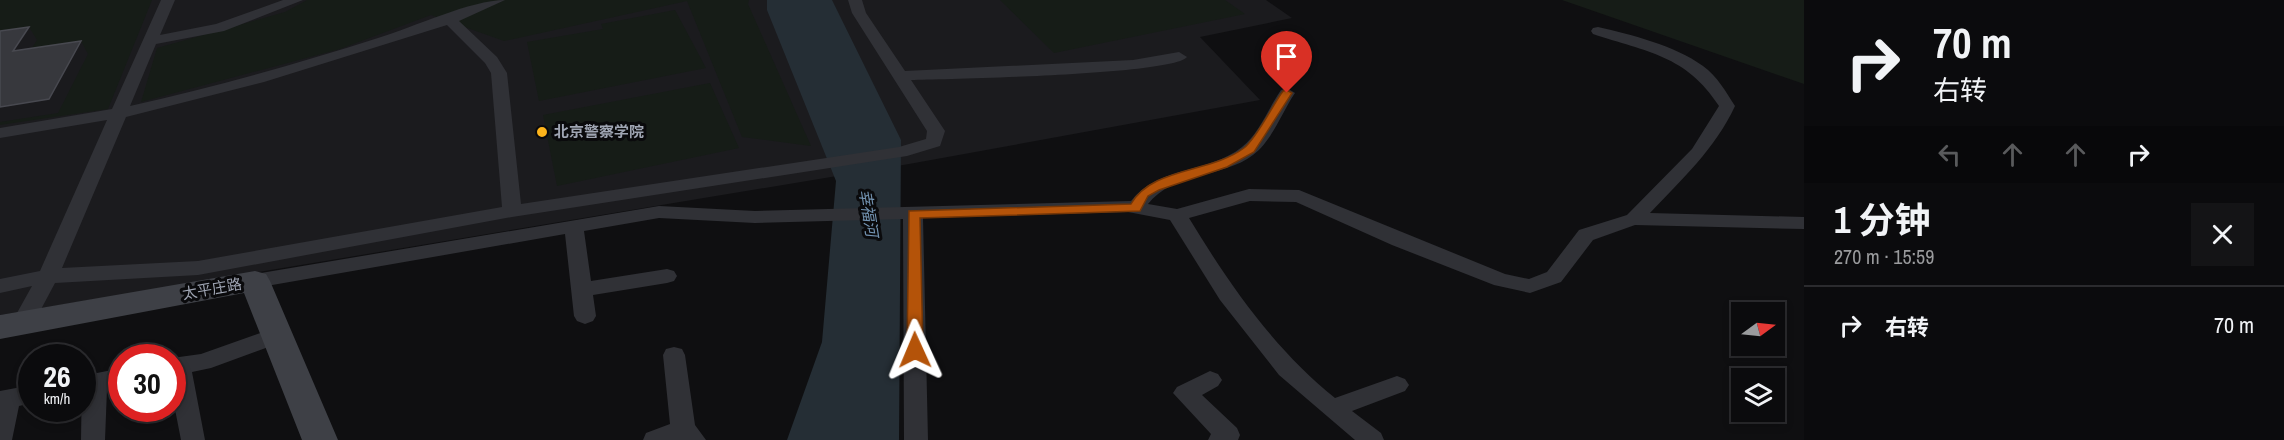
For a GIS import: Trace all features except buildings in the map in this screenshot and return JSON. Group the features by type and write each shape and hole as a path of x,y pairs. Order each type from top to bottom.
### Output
{"street":[{"path":"11,324 48,276 168,0"},
{"path":"150,41 219,28 296,0"},
{"path":"0,133 119,114 258,80 450,20 498,0"},
{"path":"0,286 48,276 198,268 512,212 901,152 934,142 936,130 859,14 855,0"},
{"path":"450,20 491,60 499,73 512,212"},
{"path":"1598,32 1666,53 1693,65 1708,77 1726,106 1718,127 1696,158 1660,189 1634,219"},
{"path":"900,76 1133,65 1179,57"},
{"path":"1135,208 1143,194 1154,187 1222,164 1249,150 1287,93"},
{"path":"255,281 659,212 743,218 1135,208 1177,215 1249,195 1299,196 1399,240 1501,280 1530,286 1554,277 1586,235 1634,219 1804,223"},
{"path":"910,214 916,440"},
{"path":"1177,215 1203,259 1252,328 1289,371 1372,440"},
{"path":"574,227 585,316"},
{"path":"582,290 667,276"},
{"name":"太平庄路","path":"11,324 255,281 320,440"},
{"path":"186,365 203,362 277,335"},
{"path":"655,440 689,435 674,355"},
{"path":"1209,380 1185,393 1230,438"},
{"path":"1333,408 1397,385"},
{"path":"0,439 13,397"},
{"path":"186,410 193,440"},
{"path":"92,422 93,440"}],"shaded area":[{"name":"北京警察学院","path":"0,0 1266,0 1292,18 1200,37 1260,100 909,164 0,315"},
{"path":"0,0 152,0 108,109 0,125"},
{"path":"307,0 749,0 748,4 811,146 742,137 687,1 504,41 431,15 340,49 141,102 157,48 285,12"},
{"path":"1000,0 1225,0 1245,14 1054,53"},
{"path":"1562,0 1804,0 1804,84"},
{"path":"675,10 706,68 539,101 527,42 603,29 601,24"},
{"path":"710,83 739,148 557,186 543,115"}],"water":[{"name":"幸福河","path":"767,0 832,0 901,140 899,440 787,440 822,342 836,181 767,10"}],"place":[{"name":"北京警察学院","path":"542,132"}],"route":[{"path":"915,350 913,214 1128,206 1135,208 1143,194 1154,187 1168,180 1222,164 1249,150 1287,93"}]}
